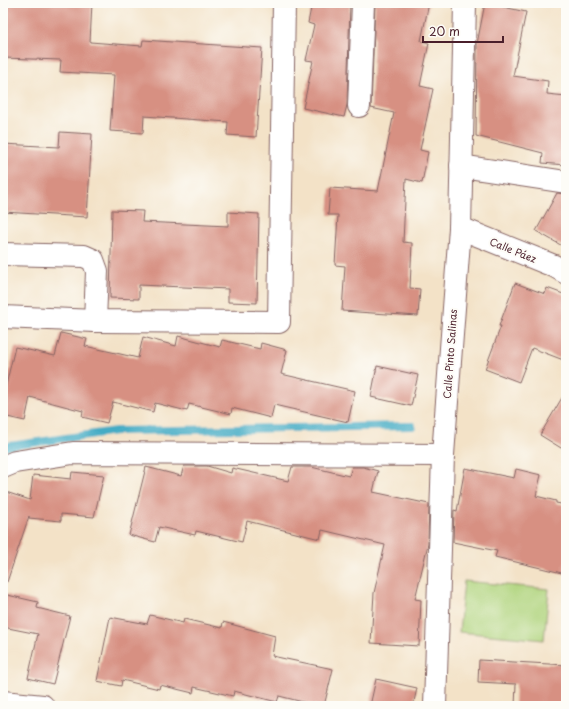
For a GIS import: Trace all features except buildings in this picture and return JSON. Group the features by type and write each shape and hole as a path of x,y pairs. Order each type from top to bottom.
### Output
{"street":[{"path":"3,317 95,321 279,322 284,3"},
{"path":"359,106 363,3"},
{"name":"Calle Pinto Salinas","path":"435,706 442,455 460,228 465,3"},
{"path":"461,166 566,182"},
{"name":"Calle Páez","path":"460,228 554,266 566,273"},
{"path":"3,254 84,256 93,260 97,271 95,321"},
{"path":"3,467 15,462 72,453 442,455"},
{"path":"3,702 43,706"}],"green space":[{"path":"464,581 549,589 544,640 459,632"}],"waterway":[{"path":"3,447 116,431 412,426"}]}
